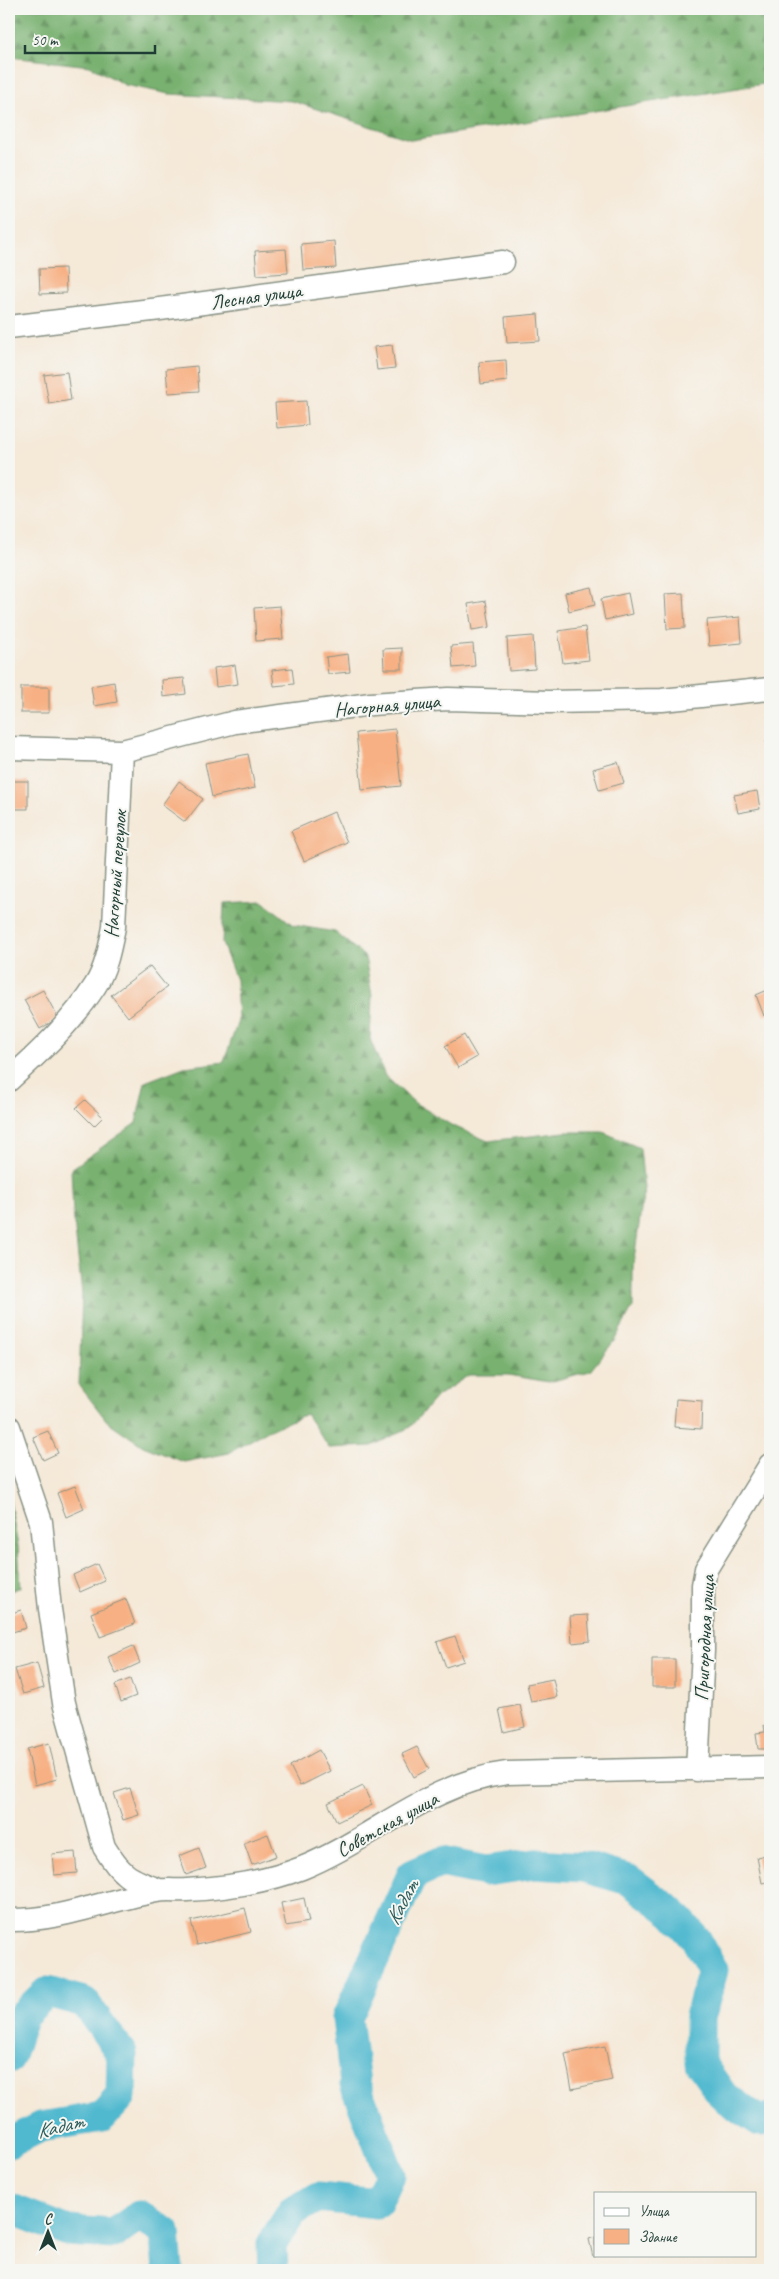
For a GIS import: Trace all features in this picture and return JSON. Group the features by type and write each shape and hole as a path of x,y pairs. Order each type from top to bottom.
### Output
{"street":[{"name":"Лесная улица","path":"9,327 160,309 503,262"},
{"name":"Нагорная улица","path":"9,748 122,751 235,722 370,704 448,699 548,702 662,700 770,690"},
{"name":"Нагорный переулок","path":"9,1080 42,1050 75,1013 96,985 106,960 114,927 122,751"},
{"path":"9,1427 42,1522 50,1609 64,1703 104,1846 115,1864 130,1879 159,1890"},
{"name":"Пригородная улица","path":"698,1770 703,1650 703,1585 706,1569 770,1465"},
{"name":"Советская улица","path":"9,1920 32,1920 159,1890 231,1885 272,1878 332,1854 436,1796 484,1776 507,1773 770,1767"}],"green space":[{"path":"9,9 770,9 770,83 412,140 292,101 169,94 125,85 90,66 10,57"},
{"path":"263,901 293,925 335,932 365,957 372,996 370,1039 385,1076 415,1103 451,1125 488,1141 565,1132 603,1132 640,1148 644,1189 633,1267 633,1307 614,1341 590,1371 549,1382 508,1375 469,1375 437,1396 410,1427 372,1446 329,1448 306,1414 265,1432 229,1453 184,1462 143,1446 107,1421 79,1385 82,1294 73,1212 71,1169 136,1123 145,1082 184,1067 224,1062 238,1021 236,980 222,943 224,903"},
{"path":"9,1496 18,1546 21,1587 9,1592"}],"building":[{"path":"334,241 336,268 303,270 301,244"},
{"path":"286,249 288,273 257,275 255,251"},
{"path":"65,268 66,293 40,294 39,269"},
{"path":"538,314 540,341 507,343 505,317"},
{"path":"392,345 395,368 377,370 374,347"},
{"path":"506,360 507,381 481,384 479,362"},
{"path":"197,366 199,391 168,393 166,369"},
{"path":"67,372 71,400 49,404 44,375"},
{"path":"306,401 308,425 277,428 275,403"},
{"path":"591,587 595,605 569,611 565,593"},
{"path":"628,593 632,614 605,620 601,599"},
{"path":"683,593 685,628 667,629 665,594"},
{"path":"486,601 490,627 472,630 468,604"},
{"path":"280,606 283,639 256,641 254,608"},
{"path":"740,617 742,643 709,646 707,620"},
{"path":"585,627 589,660 563,663 558,631"},
{"path":"533,636 535,669 509,671 507,638"},
{"path":"473,644 475,666 453,668 451,646"},
{"path":"402,648 402,669 384,669 383,649"},
{"path":"348,654 350,672 328,674 326,657"},
{"path":"235,665 238,684 216,687 214,668"},
{"path":"292,668 294,684 274,686 272,670"},
{"path":"184,678 186,694 163,697 162,680"},
{"path":"114,682 117,702 94,706 91,686"},
{"path":"21,687 49,687 49,713 21,713"},
{"path":"395,729 401,786 362,790 356,733"},
{"path":"770,739 770,766 769,766 766,740"},
{"path":"248,754 255,788 212,797 205,763"},
{"path":"618,762 624,783 599,790 593,769"},
{"path":"9,781 28,781 28,809 9,809"},
{"path":"179,781 203,799 185,822 162,805"},
{"path":"757,791 760,809 738,813 734,795"},
{"path":"334,812 347,842 304,861 291,831"},
{"path":"150,966 167,987 128,1017 111,995"},
{"path":"770,989 770,1013 764,1016 756,995"},
{"path":"43,990 58,1018 40,1029 24,1000"},
{"path":"464,1035 477,1057 458,1068 445,1046"},
{"path":"85,1100 103,1117 94,1126 76,1108"},
{"path":"676,1399 702,1401 701,1429 674,1427"},
{"path":"48,1431 58,1453 43,1460 33,1437"},
{"path":"75,1486 84,1509 66,1517 57,1493"},
{"path":"97,1564 105,1581 80,1592 73,1575"},
{"path":"126,1599 135,1624 100,1637 91,1613"},
{"path":"21,1610 26,1628 9,1633 9,1614"},
{"path":"588,1615 590,1641 572,1643 570,1616"},
{"path":"455,1636 464,1661 446,1667 437,1642"},
{"path":"133,1646 140,1663 116,1674 108,1657"},
{"path":"652,1659 675,1659 675,1687 652,1687"},
{"path":"37,1663 44,1688 23,1694 15,1669"},
{"path":"130,1679 136,1696 121,1702 115,1685"},
{"path":"553,1679 557,1697 531,1702 527,1684"},
{"path":"520,1705 525,1727 504,1732 499,1709"},
{"path":"764,1725 770,1725 770,1754 765,1755 765,1749 758,1749 756,1733 765,1732"},
{"path":"49,1743 57,1779 35,1785 27,1749"},
{"path":"417,1747 429,1769 414,1777 402,1754"},
{"path":"319,1750 330,1771 300,1786 290,1766"},
{"path":"363,1786 372,1805 337,1822 328,1803"},
{"path":"130,1788 139,1815 123,1820 114,1793"},
{"path":"268,1834 276,1856 252,1865 244,1843"},
{"path":"199,1848 206,1868 186,1875 179,1856"},
{"path":"75,1852 77,1873 54,1875 52,1854"},
{"path":"770,1854 770,1882 762,1883 757,1857"},
{"path":"304,1898 309,1922 286,1926 281,1903"},
{"path":"245,1908 251,1932 197,1945 191,1921"},
{"path":"605,2046 612,2080 572,2089 565,2054"},
{"path":"594,2237 595,2256 593,2257 589,2239"}],"waterway":[{"name":"Кадат","path":"273,2270 272,2244 292,2212 318,2197 377,2203 390,2175 355,2084 347,2018 412,1875 441,1862 485,1871 535,1864 584,1867 629,1880 673,1913 696,1939 713,1970 700,2017 700,2063 724,2097 760,2121 770,2119"},
{"name":"Кадат","path":"9,2058 23,2015 47,1992 84,2002 122,2054 121,2096 102,2117 40,2127 9,2143"},
{"name":"Кадат","path":"9,2208 68,2231 114,2234 139,2216 165,2232 168,2270"}]}
